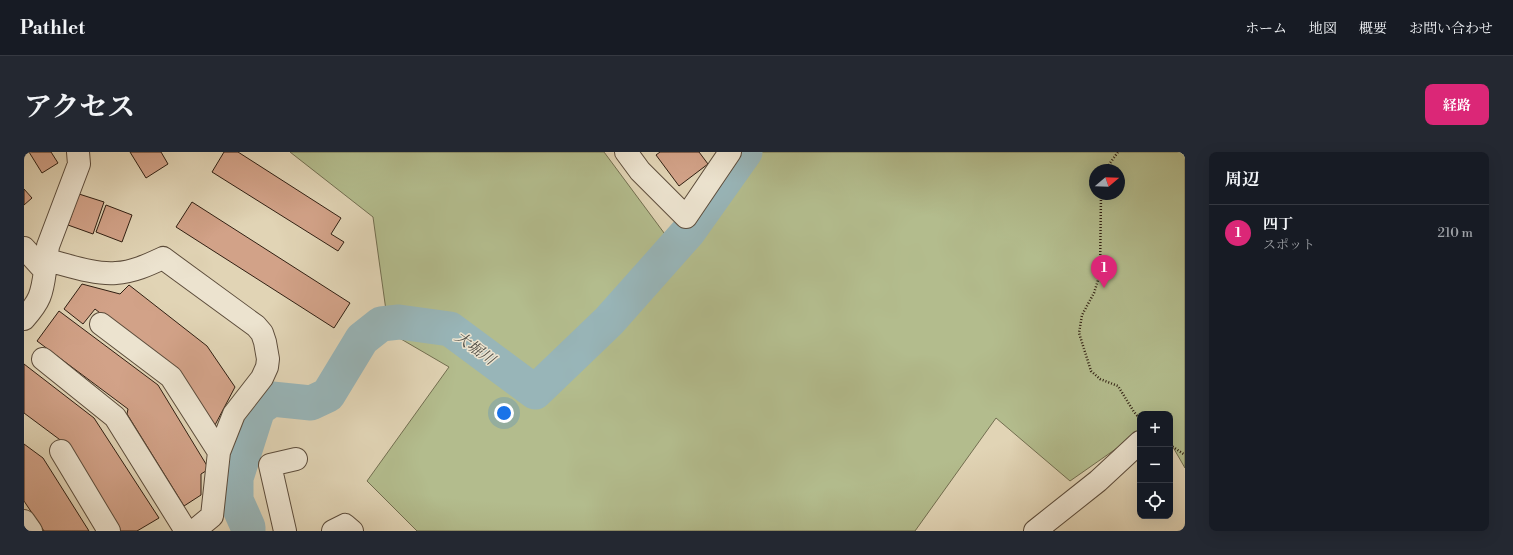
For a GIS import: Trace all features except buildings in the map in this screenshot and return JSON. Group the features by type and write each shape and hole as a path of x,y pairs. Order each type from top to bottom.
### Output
{"street":[{"path":"24,320 35,306 43,292 48,246 79,164 78,152"},
{"path":"626,152 640,171 686,217 730,152"},
{"path":"24,248 46,265 101,273 115,274 143,267 163,258 256,326 262,333 268,359 267,367 262,378 234,414 219,452 212,516 194,531"},
{"path":"101,324 171,377 219,452"},
{"path":"43,359 115,416 186,531"},
{"path":"1034,531 1098,481 1137,445"},
{"path":"61,451 109,531"},
{"path":"285,531 270,465 296,459"},
{"path":"24,520 30,531"},
{"path":"333,531 344,524 352,531"}],"path":[{"path":"1109,164 1118,152"},
{"path":"1101,200 1100,274 1094,293 1082,315 1079,333 1091,371 1100,378 1118,386 1137,416"},
{"path":"1173,447 1185,455"}],"green space":[{"path":"290,152 604,152 673,245 753,152 1185,152 1185,468 1173,447 1173,411 1137,411 1137,434 1070,481 996,418 915,531 417,531 367,481 449,367 389,332 373,217"}],"waterway":[{"name":"大堀川","path":"248,531 248,527 236,500 236,478 258,409 272,399 311,403 328,395 362,339 381,324 399,322 450,329 535,392 609,321 689,231 745,152"}],"place":[{"name":"四丁","path":"1104,288"}]}
